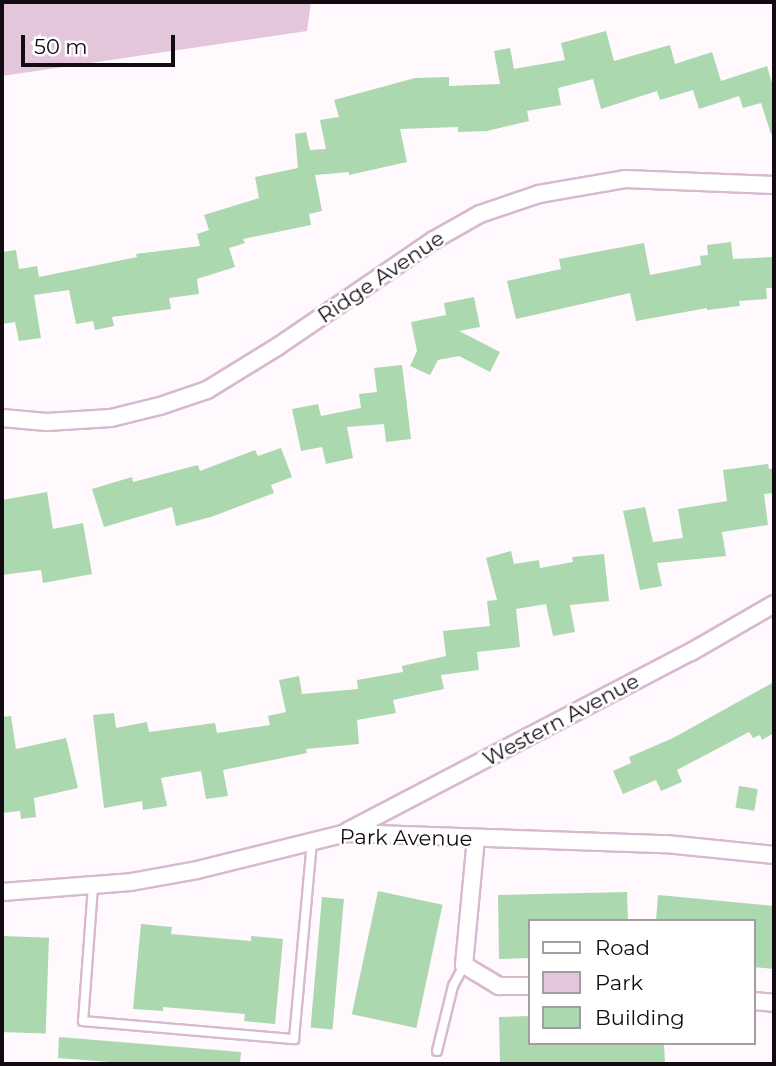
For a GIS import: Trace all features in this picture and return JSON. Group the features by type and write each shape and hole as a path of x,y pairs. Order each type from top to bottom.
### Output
{"street":[{"name":"Ridge Avenue","path":"2,418 47,422 111,418 160,406 207,390 277,347 434,240 480,214 539,194 625,179 774,185"},
{"name":"Western Avenue","path":"346,832 691,652 774,604"},
{"name":"Park Avenue","path":"2,892 93,886 197,870 346,832 666,844 774,855"},
{"path":"476,838 464,965 499,986 528,986"},
{"path":"755,1001 774,1003"}],"lane":[{"path":"93,886 83,1021 294,1040 312,841"},
{"path":"437,1051 453,986 464,965"}],"green space":[{"path":"2,2 311,2 307,31 2,76"}],"building":[{"path":"606,31 614,61 670,45 675,64 712,52 721,81 767,66 774,90 774,133 771,134 761,103 743,108 739,96 699,109 693,90 660,100 657,91 601,109 593,79 558,88 561,105 527,111 529,121 487,131 458,132 458,127 400,129 407,162 349,175 349,172 315,175 322,211 309,214 311,225 243,239 245,243 229,248 235,267 197,279 199,294 169,298 171,309 112,317 114,326 95,330 93,321 76,324 69,290 34,295 41,338 19,341 15,322 2,324 2,252 16,250 19,269 37,266 39,277 137,257 136,254 200,246 197,234 209,230 204,215 259,198 255,177 298,168 295,134 306,132 310,150 326,149 320,120 339,117 334,100 415,78 449,77 449,86 500,84 494,51 510,48 514,69 565,60 561,43"},
{"path":"731,242 733,259 774,257 774,288 766,288 767,299 739,301 740,306 707,308 636,321 630,293 516,319 507,281 561,269 559,259 644,243 650,275 701,265 700,256 708,255 707,245"},
{"path":"474,297 480,327 459,331 500,352 490,372 459,356 438,360 430,375 410,366 417,351 411,322 446,315 444,303"},
{"path":"402,365 411,439 386,442 384,424 347,427 353,458 326,464 322,447 301,451 292,409 318,404 321,416 361,408 359,394 377,392 374,368"},
{"path":"281,448 292,477 271,485 274,493 211,517 176,526 172,507 104,527 92,489 132,477 133,482 198,465 200,471 255,450 258,456"},
{"path":"768,464 769,469 774,469 774,493 764,494 768,525 722,532 726,556 657,563 662,586 640,590 623,511 645,507 653,542 683,538 678,509 727,501 723,470"},
{"path":"47,492 53,529 83,523 92,574 43,583 41,570 2,575 2,500"},
{"path":"511,551 514,564 539,560 540,568 573,562 572,557 604,554 609,601 570,605 575,632 553,636 546,604 516,609 520,647 477,652 479,670 441,675 444,689 393,700 396,713 357,720 359,744 306,749 307,753 223,770 228,796 206,799 201,771 161,778 167,806 143,810 142,801 104,808 93,715 114,713 116,728 147,722 149,732 215,723 217,733 270,725 268,716 286,712 279,680 299,676 302,694 358,689 357,680 403,672 402,666 446,656 443,631 490,626 487,601 497,600 486,558"},
{"path":"774,682 774,733 762,740 760,735 753,738 749,732 677,770 682,782 661,791 656,780 623,794 613,771 631,763 629,757 673,738"},
{"path":"11,716 16,749 66,738 78,788 34,798 36,817 21,819 20,811 2,813 2,717"},
{"path":"739,786 758,789 754,811 736,808"},
{"path":"378,891 443,905 416,1028 352,1014"},
{"path":"627,892 628,919 528,919 528,958 499,959 498,895"},
{"path":"658,895 774,906 774,969 755,967 755,919 656,919"},
{"path":"322,897 344,899 332,1029 311,1028"},
{"path":"141,924 172,927 171,934 251,941 251,936 283,939 275,1024 244,1021 245,1014 163,1007 163,1011 133,1009"},
{"path":"2,936 49,938 46,1034 2,1032"},
{"path":"528,1016 528,1045 664,1045 665,1064 500,1064 499,1017"},
{"path":"59,1037 241,1052 240,1064 136,1064 58,1058"}]}
